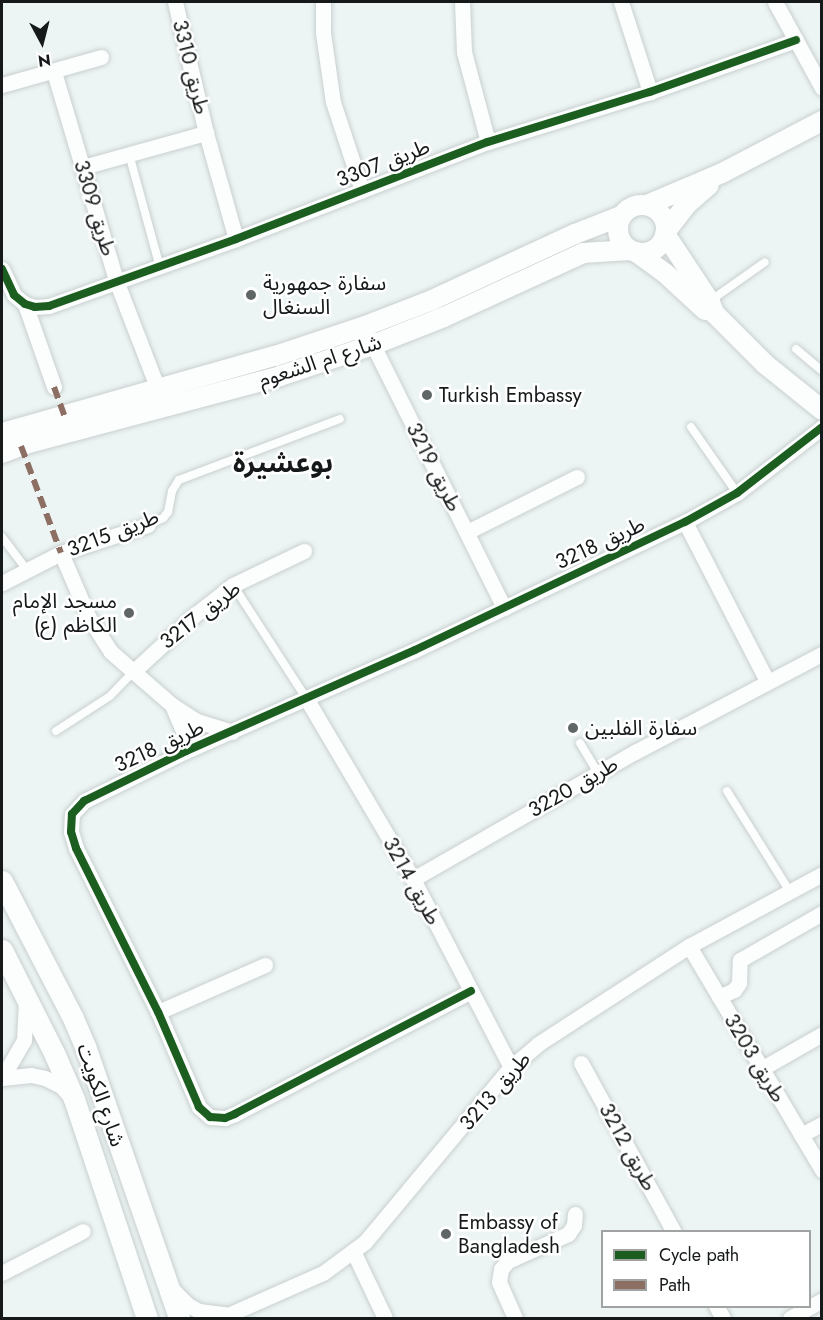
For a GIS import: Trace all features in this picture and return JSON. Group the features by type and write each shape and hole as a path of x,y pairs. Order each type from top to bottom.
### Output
{"main road":[{"name":"شارع الكويت","path":"2,881 77,1027 162,1276 179,1318"},
{"name":"شارع الكويت","path":"2,950 26,994 74,1099 147,1318"}],"street":[{"name":"طريق 3310","path":"175,2 206,133 236,239"},
{"path":"323,2 322,33 333,102 362,190"},
{"path":"462,2 464,52 488,142"},
{"path":"621,2 650,92"},
{"path":"775,2 822,88"},
{"name":"طريق 3307","path":"25,304 35,308 49,306 117,283 488,142 650,92 796,40"},
{"path":"2,85 101,57"},
{"name":"طريق 3309","path":"54,72 117,283 166,408"},
{"path":"712,307 701,309 666,274 621,242 618,232 621,216 635,205 647,205 722,173 822,121"},
{"name":"طريق 3310","path":"83,167 206,133"},
{"path":"633,251 647,252 657,248 686,205 722,173"},
{"path":"647,205 660,213 666,233 688,272 712,307 765,364 822,410"},
{"name":"شارع ام الشعوم","path":"2,433 276,356 365,326 432,300 575,234 621,216"},
{"name":"شارع ام الشعوم","path":"2,453 25,444 280,376 373,345 444,317 583,253 633,251"},
{"path":"2,269 14,295 25,304 54,387"},
{"name":"طريق 3219","path":"365,326 504,608"},
{"name":"طريق 3218","path":"471,991 235,1114 218,1119 203,1114 158,1012 76,848 71,823 72,814 84,801 186,751 504,608 685,522 737,493 822,427"},
{"path":"467,532 577,477"},
{"path":"685,522 767,681"},
{"name":"طريق 3215","path":"2,583 62,553 148,525"},
{"name":"طريق 3217","path":"134,671 191,618 233,585 304,551"},
{"path":"62,553 89,618 111,652 172,705 197,722 232,732"},
{"name":"طريق 3220","path":"413,879 598,773 767,681 822,654"},
{"name":"طريق 3214","path":"306,698 413,879 512,1067"},
{"path":"172,705 184,733 186,751"},
{"name":"طريق 3213","path":"162,1276 188,1305 199,1311 223,1316 301,1283 339,1263 383,1225 512,1067 549,1035 689,946 822,874"},
{"path":"719,997 734,990 739,983 740,960 822,913"},
{"name":"طريق 3203","path":"689,946 822,1170"},
{"path":"158,1012 265,965"},
{"path":"2,1078 24,1040 26,994"},
{"path":"761,1070 822,1034"},
{"name":"طريق 3212","path":"581,1063 674,1230"},
{"path":"2,1078 32,1075 45,1078 61,1086 74,1099"},
{"path":"801,1135 822,1124"},
{"path":"515,1318 499,1282 501,1269 508,1261 568,1234 574,1225 575,1214"},
{"path":"2,1273 83,1231"},
{"path":"353,1251 385,1318"},
{"path":"790,1318 808,1308"}],"lane":[{"path":"129,154 160,267"},
{"path":"712,307 765,262"},
{"path":"796,349 822,371"},
{"name":"طريق 3215","path":"148,525 163,518 168,512 172,491 179,480 340,419"},
{"path":"691,427 737,493"},
{"path":"2,537 27,570"},
{"path":"233,585 306,698"},
{"path":"56,732 110,696 134,671"},
{"path":"580,743 598,773"},
{"path":"727,791 789,892"}],"marked path":[{"path":"54,387 64,415"},
{"path":"21,446 61,553"}],"cycle path":[{"path":"2,269 14,295 25,304 35,307 49,306 236,239 488,142 650,92 796,40"},
{"path":"471,991 235,1114 225,1118 210,1117 199,1107 158,1012 76,848 71,832 72,814 84,801 186,751 415,650 685,522 737,493 822,427"}],"place":[{"name":"سفارة جمهورية السنغال","path":"251,295"},
{"name":"Turkish Embassy","path":"427,395"},
{"name":"مسجد الإمام الكاظم (ع)","path":"129,613"},
{"name":"سفارة الفلبين","path":"573,728"},
{"name":"Embassy of Bangladesh","path":"446,1234"}],"district":[{"name":"بوعشيرة","path":"283,463"}]}
